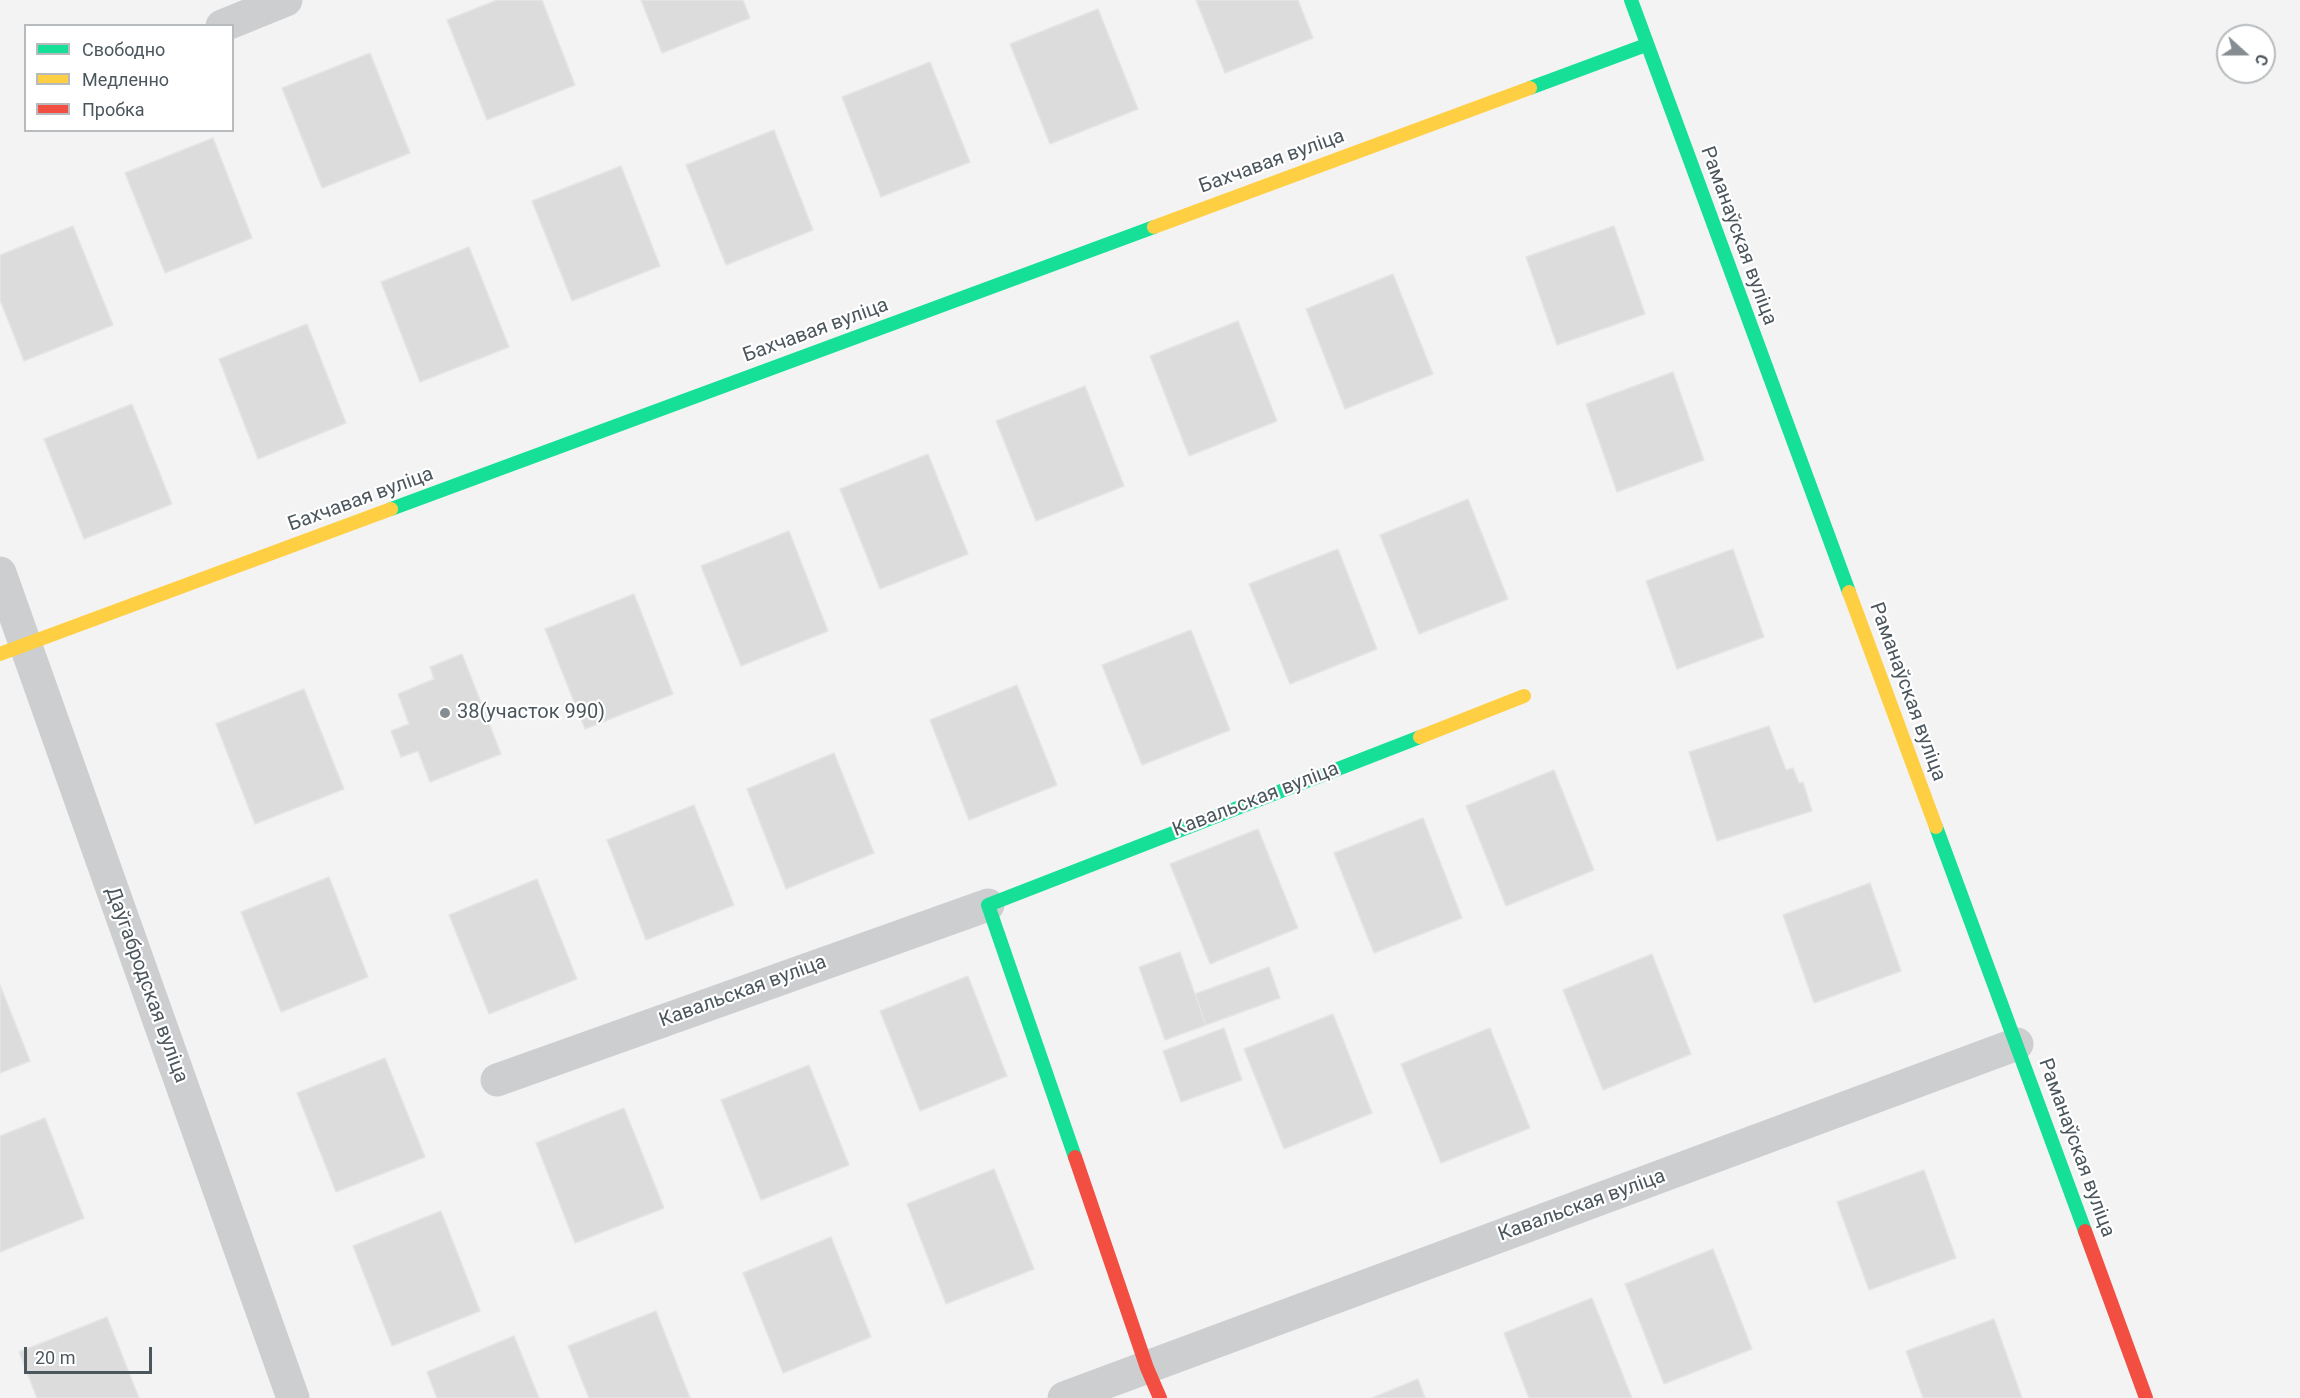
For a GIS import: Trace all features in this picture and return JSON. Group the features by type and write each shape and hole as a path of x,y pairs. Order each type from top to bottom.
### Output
{"street":[{"path":"227,24 286,0"},
{"name":"Раманаўская вуліца","path":"1631,0 2146,1398"},
{"name":"Бахчавая вуліца","path":"13,650 1646,45"},
{"name":"Даўгабродская вуліца","path":"0,573 13,650 293,1398"},
{"name":"Кавальская вуліца","path":"497,1080 988,904 1524,696"},
{"path":"988,904 1147,1368 1160,1398"},
{"name":"Кавальская вуліца","path":"1064,1398 2017,1044"}],"building":[{"path":"497,0 542,0 575,85 487,120 447,20"},
{"path":"641,0 743,0 750,18 662,53"},
{"path":"1196,0 1298,0 1313,38 1225,73"},
{"path":"1098,9 1138,109 1050,144 1010,44"},
{"path":"370,53 410,153 322,188 282,88"},
{"path":"930,62 970,162 881,197 842,97"},
{"path":"774,130 813,230 726,265 686,165"},
{"path":"213,138 252,238 165,273 125,173"},
{"path":"621,166 660,266 572,301 532,201"},
{"path":"73,226 113,325 24,361 0,300 0,255"},
{"path":"1614,226 1645,314 1557,345 1526,257"},
{"path":"469,247 509,347 420,382 381,282"},
{"path":"1393,274 1433,374 1345,409 1306,309"},
{"path":"1238,321 1277,421 1189,456 1150,356"},
{"path":"307,324 346,423 258,459 219,359"},
{"path":"1673,372 1704,460 1617,492 1586,404"},
{"path":"1085,386 1124,486 1036,521 996,421"},
{"path":"132,404 172,504 84,539 44,439"},
{"path":"928,454 968,554 880,589 840,489"},
{"path":"1468,499 1508,599 1419,634 1380,535"},
{"path":"789,531 828,631 741,666 701,566"},
{"path":"1338,549 1377,649 1290,684 1249,584"},
{"path":"1733,549 1764,637 1677,669 1646,581"},
{"path":"634,594 673,694 585,729 545,629"},
{"path":"1191,630 1230,730 1142,765 1102,665"},
{"name":"38(участок 990)","path":"462,654 501,754 430,782 418,751 401,757 391,731 409,724 398,694 434,679 430,667"},
{"path":"1017,685 1057,785 969,820 930,720"},
{"path":"304,689 344,789 255,824 216,724"},
{"path":"1769,726 1786,770 1793,768 1799,783 1803,782 1812,811 1717,841 1689,752"},
{"path":"834,753 874,853 786,889 747,789"},
{"path":"1554,770 1594,870 1506,906 1466,806"},
{"path":"694,805 734,905 646,940 607,840"},
{"path":"1423,818 1462,918 1374,953 1334,853"},
{"path":"1258,829 1298,928 1210,964 1170,864"},
{"path":"329,877 368,977 281,1012 241,912"},
{"path":"537,879 577,979 489,1014 449,915"},
{"path":"1870,883 1901,971 1814,1003 1783,915"},
{"path":"1180,952 1206,1025 1165,1040 1139,967"},
{"path":"1652,954 1691,1054 1603,1090 1563,990"},
{"path":"1269,967 1280,998 1206,1025 1195,994"},
{"path":"968,976 1007,1076 920,1111 880,1011"},
{"path":"0,985 30,1061 0,1073"},
{"path":"1333,1014 1372,1113 1284,1149 1244,1049"},
{"path":"1224,1028 1242,1080 1181,1102 1163,1051"},
{"path":"1490,1028 1530,1128 1441,1163 1401,1064"},
{"path":"385,1058 425,1157 336,1192 297,1093"},
{"path":"809,1065 849,1165 761,1200 721,1100"},
{"path":"624,1108 664,1208 575,1243 536,1143"},
{"path":"45,1118 84,1218 0,1252 0,1136"},
{"path":"994,1169 1034,1269 946,1304 907,1204"},
{"path":"1924,1170 1956,1258 1869,1290 1837,1202"},
{"path":"441,1211 480,1311 392,1346 353,1246"},
{"path":"831,1237 871,1337 783,1373 743,1273"},
{"path":"1713,1249 1752,1349 1664,1384 1625,1284"},
{"path":"1592,1298 1632,1398 1529,1398 1504,1333"},
{"path":"656,1311 690,1398 589,1398 568,1346"},
{"path":"107,1317 139,1398 37,1398 19,1352"},
{"path":"1994,1319 2022,1398 1923,1398 1906,1351"},
{"path":"514,1336 539,1398 437,1398 427,1372"},
{"path":"1418,1379 1425,1398 1372,1398"}],"traffic: fast":[{"path":"1631,0 1849,592"},
{"path":"1530,88 1646,45"},
{"path":"391,509 1154,227"},
{"path":"1075,1157 988,905 1420,737"},
{"path":"1936,827 2085,1231"}],"traffic: slow":[{"path":"1154,227 1530,88"},
{"path":"0,654 391,509"},
{"path":"1849,592 1936,827"},
{"path":"1420,737 1524,696"}],"traffic: jam":[{"path":"1075,1157 1147,1368 1160,1398"},
{"path":"2085,1231 2146,1398"}],"place":[{"name":"38(участок 990)","path":"445,713"}]}
